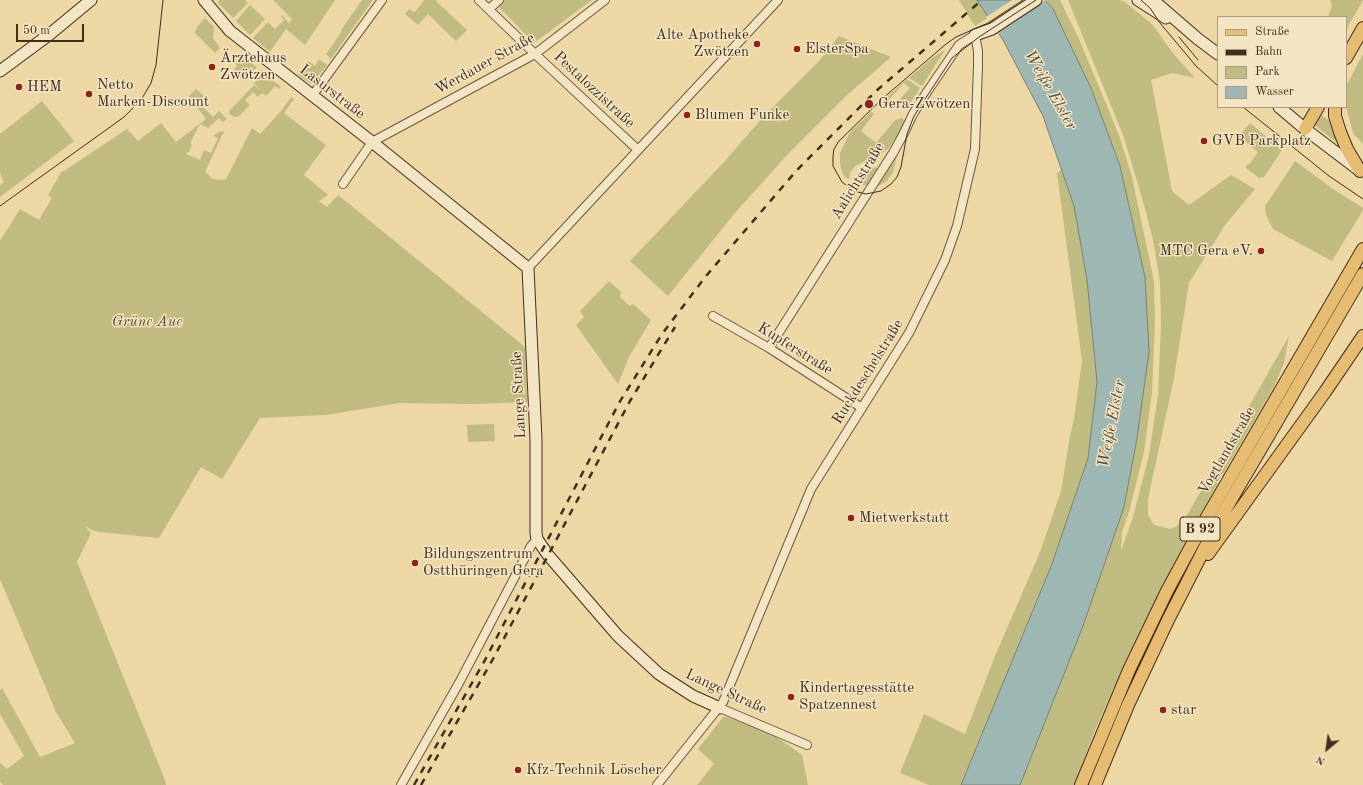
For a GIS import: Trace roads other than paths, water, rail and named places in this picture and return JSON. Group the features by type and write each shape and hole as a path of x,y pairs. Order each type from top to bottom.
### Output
{"main road":[{"path":"1347,56 1363,28"},
{"path":"1305,129 1317,108"},
{"path":"1335,108 1335,116 1340,132 1347,149 1361,172"},
{"name":"Vogtlandstraße","path":"1081,785 1130,670 1167,591 1211,511 1363,249"},
{"name":"Vogtlandstraße","path":"1095,785 1128,705 1189,578 1218,522 1363,274"},
{"path":"1189,578 1229,527 1363,336"}],"street":[{"path":"0,71 54,31 91,0"},
{"name":"Lasurstraße","path":"204,0 230,31 372,142 528,268"},
{"path":"312,96 382,0"},
{"name":"Pestalozzistraße","path":"479,0 638,150"},
{"path":"490,9 499,0"},
{"name":"Werdauer Straße","path":"372,142 535,54 605,0"},
{"path":"528,268 778,0"},
{"path":"990,26 1023,0"},
{"path":"975,35 1036,0"},
{"path":"1138,0 1190,32"},
{"path":"1153,0 1217,53"},
{"name":"Aalichtstraße","path":"769,348 893,153 912,114 959,45 975,35"},
{"name":"Ruckdeschelstraße","path":"657,785 720,708 809,494 916,320 940,270 955,234 975,148 978,51 975,35"},
{"path":"1280,108 1361,172"},
{"path":"343,184 372,142"},
{"name":"Lange Straße","path":"528,268 536,440 536,533 538,540 548,555 618,636 659,674 694,696 808,745"},
{"name":"Kupferstraße","path":"712,316 769,348 862,408"},
{"path":"401,785 459,683 531,546 538,540"}],"water":[{"name":"Weiße Elster","path":"977,0 1045,0 1053,9 1091,88 1120,166 1145,277 1149,352 1137,438 1124,507 1083,626 1020,785 961,785 1052,564 1088,458 1097,382 1087,280 1074,206 1043,116 1003,40"}],"tram line":[{"path":"0,206 124,117 141,100 151,83 156,65 163,0"},
{"path":"1023,0 988,23 956,37 946,44 882,99 839,141 834,149 833,166 842,182 854,191 866,194 881,191 891,184 897,177 901,167 907,134 914,116 952,58 979,37 1036,0"},
{"path":"1141,0 1150,8 1160,23 1196,66 1217,85"},
{"path":"1179,37 1198,60"},
{"path":"1244,108 1329,176 1363,199"}],"railway":[{"path":"414,785 485,660 619,403 662,334 706,276 797,170 876,91 982,0"},
{"path":"421,785 493,659 630,401 675,327"}],"place":[{"name":"Alte Apotheke Zwötzen","path":"757,44"},
{"name":"ElsterSpa","path":"797,49"},
{"name":"Ärztehaus Zwötzen","path":"212,67"},
{"name":"HEM","path":"19,87"},
{"name":"Netto Marken-Discount","path":"89,94"},
{"name":"Gera-Zwötzen","path":"869,104"},
{"name":"Blumen Funke","path":"687,115"},
{"name":"GVB Parkplatz","path":"1204,141"},
{"name":"MTC Gera eV.","path":"1261,251"},
{"name":"Mietwerkstatt","path":"851,518"},
{"name":"Bildungszentrum Ostthüringen Gera","path":"415,563"},
{"name":"Kindertagesstätte Spatzennest","path":"791,697"},
{"name":"star","path":"1163,710"},
{"name":"Kfz-Technik Löscher","path":"518,770"}],"park label":[{"name":"Grüne Aue","path":"147,322"}]}
